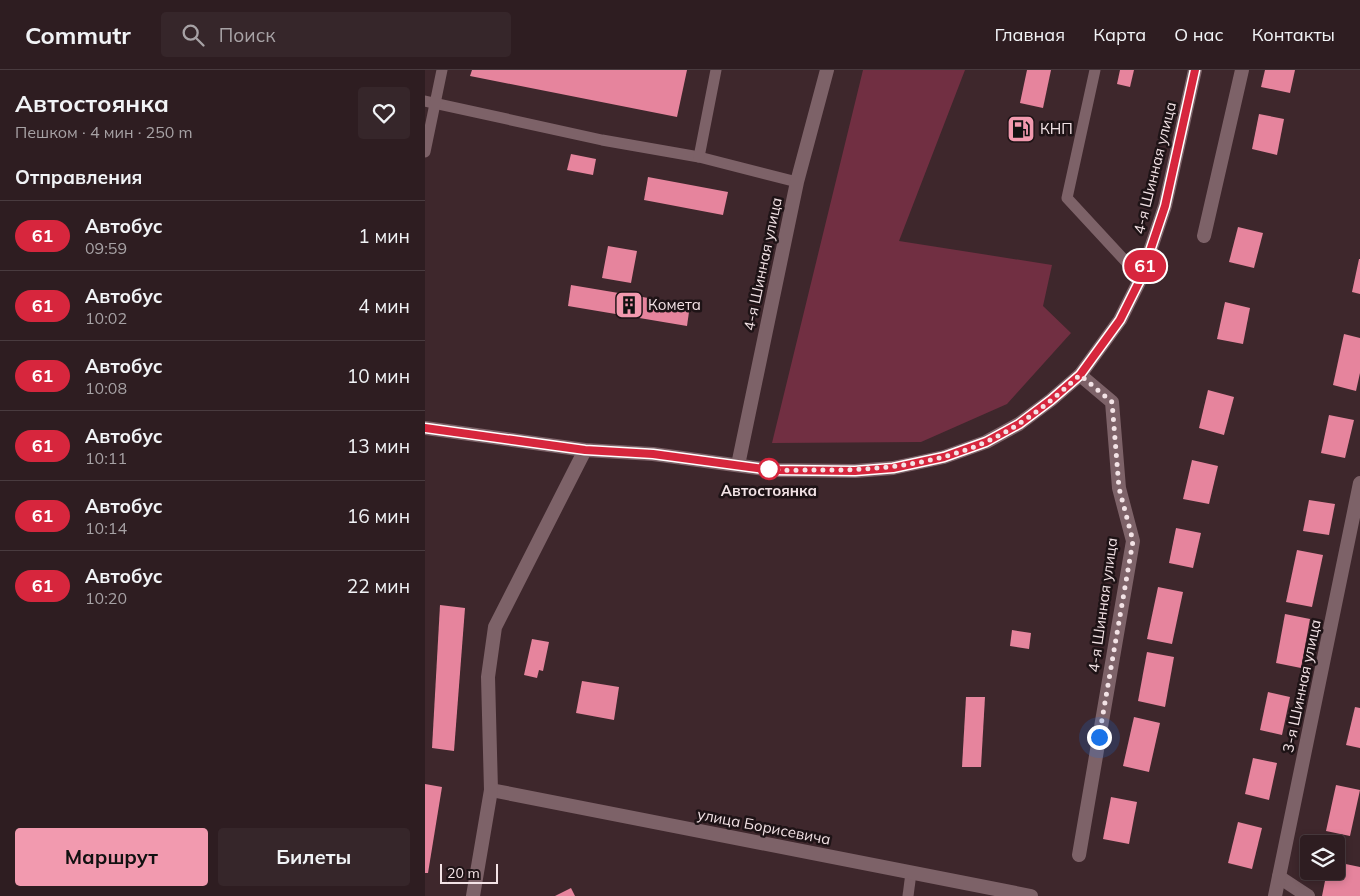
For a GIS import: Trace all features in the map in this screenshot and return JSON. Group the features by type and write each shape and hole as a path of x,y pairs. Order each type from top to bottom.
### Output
{"street":[{"name":"4-я Шинная улица","path":"738,465 797,182 827,70"},
{"name":"4-я Шинная улица","path":"425,428 585,450 653,454 771,470 855,471 893,468 944,457 986,442 1019,424 1080,375 1120,320 1141,278 1165,206 1195,70"},
{"path":"1204,236 1243,70"},
{"name":"4-я Шинная улица","path":"1079,855 1133,541 1119,488 1112,402 1080,375"},
{"path":"473,896 491,790 488,678 495,627 585,450"},
{"name":"3-я Шинная улица","path":"1275,896 1360,483"},
{"name":"улица Борисевича","path":"491,790 1031,896"},
{"path":"1279,877 1308,896"}],"lane":[{"path":"425,152 430,102 442,70"},
{"path":"699,157 716,70"},
{"path":"1095,70 1067,198 1141,278"},
{"path":"430,102 602,140 699,157 797,182"},
{"path":"907,896 911,873"}],"shaded area":[{"path":"863,70 965,70 899,241 1052,265 1043,306 1071,333 1007,404 921,442 772,443"}],"building":[{"path":"472,70 687,70 677,117 470,76"},
{"path":"1027,70 1051,70 1043,108 1020,103"},
{"path":"1120,70 1134,70 1130,87 1117,84"},
{"path":"1265,70 1295,70 1290,93 1261,87"},
{"path":"1259,114 1284,119 1277,155 1252,149"},
{"path":"571,154 596,159 593,175 567,170"},
{"path":"648,177 728,192 723,215 644,200"},
{"path":"1238,227 1263,233 1254,268 1229,262"},
{"path":"608,246 637,251 631,283 602,278"},
{"path":"1360,259 1360,294 1352,292"},
{"name":"Комета","path":"571,285 690,305 687,326 568,306"},
{"path":"1225,302 1250,308 1243,344 1217,339"},
{"path":"1344,334 1360,338 1360,373 1356,391 1333,385"},
{"path":"1208,390 1234,397 1224,435 1199,428"},
{"path":"1329,415 1354,420 1345,458 1321,453"},
{"path":"1192,460 1218,466 1209,504 1183,499"},
{"path":"1309,500 1335,504 1329,535 1303,531"},
{"path":"1176,528 1201,533 1193,568 1169,563"},
{"path":"1297,550 1323,555 1312,607 1286,602"},
{"path":"1158,587 1183,592 1172,644 1147,639"},
{"path":"440,605 465,608 454,751 432,748"},
{"path":"1285,614 1310,619 1301,668 1276,663"},
{"path":"1012,630 1031,633 1029,649 1010,646"},
{"path":"532,639 549,642 543,671 539,670 537,678 524,675"},
{"path":"1147,652 1174,657 1165,707 1138,701"},
{"path":"582,681 619,687 614,720 576,713"},
{"path":"1268,692 1290,697 1282,735 1260,730"},
{"path":"966,697 985,697 981,767 962,767"},
{"path":"1355,707 1360,708 1360,748 1346,745"},
{"path":"1134,717 1160,723 1149,772 1123,766"},
{"path":"1253,758 1277,763 1269,800 1245,794"},
{"path":"425,784 442,787 428,873 425,873"},
{"path":"1336,785 1360,790 1350,836 1326,831"},
{"path":"1111,797 1137,802 1129,844 1103,839"},
{"path":"1238,822 1262,828 1252,869 1228,863"},
{"path":"1345,864 1360,867 1360,896 1322,896 1325,880 1345,880"},
{"path":"571,888 575,896 555,896"}],"bus line":[{"name":"61","path":"425,428 585,450 653,454 771,470 855,471 893,468 944,457 986,442 1019,424 1080,375 1120,320 1141,278 1165,206 1195,70"}],"place":[{"name":"КНП","path":"1021,129"},
{"name":"Комета","path":"629,305"},
{"name":"Автостоянка","path":"769,469"}],"route":[{"path":"769,469 855,471 893,468 944,457 986,442 1019,424 1080,375 1112,402 1119,488 1133,541 1099,737"}]}
